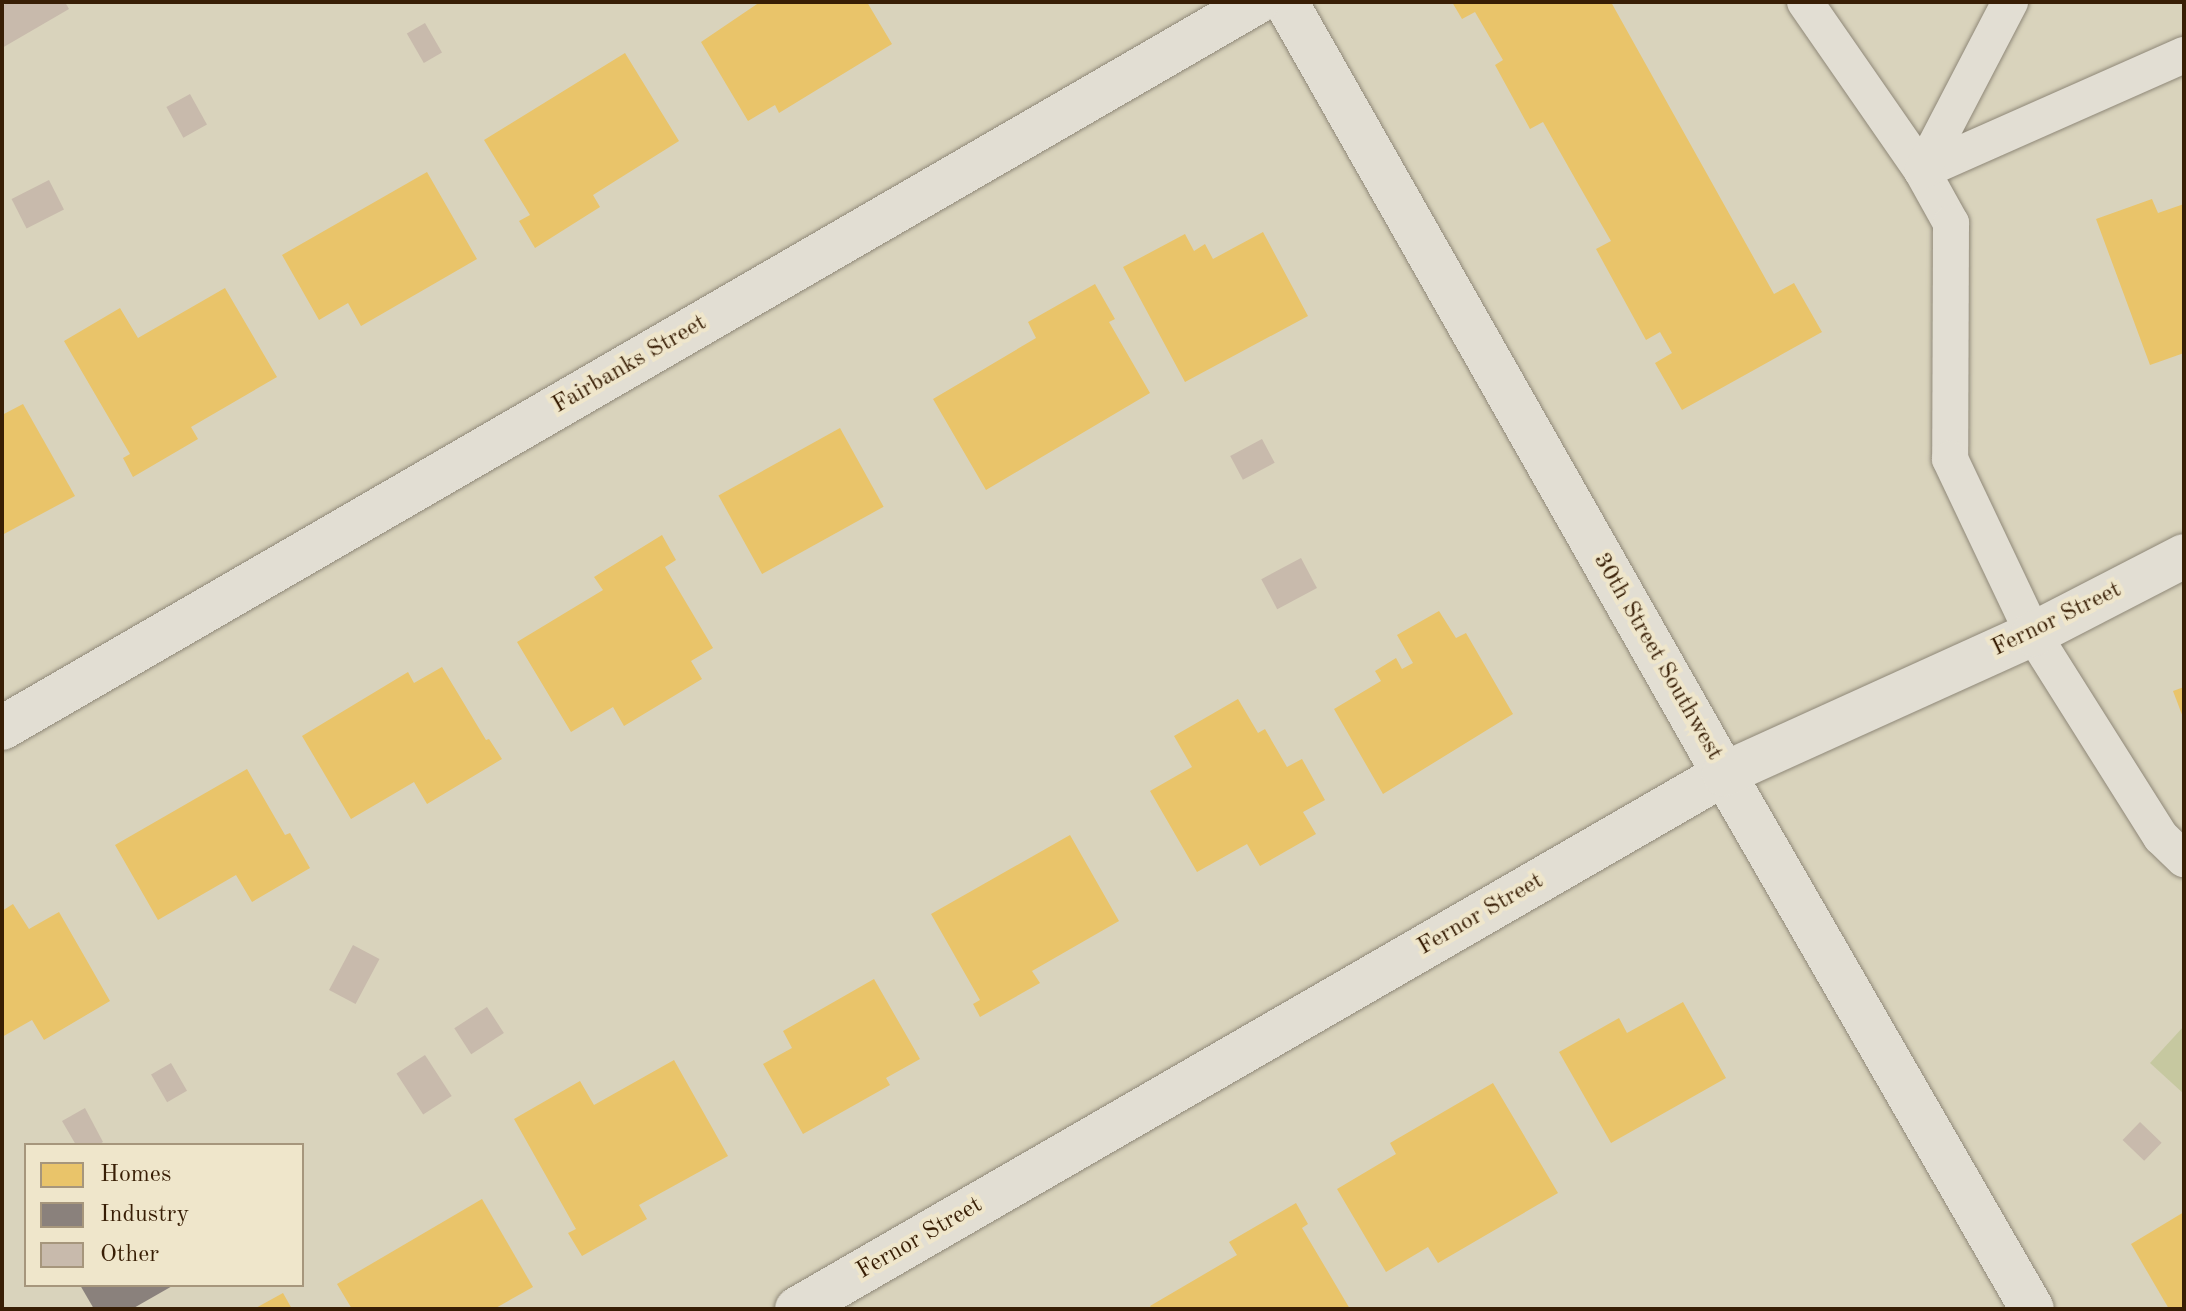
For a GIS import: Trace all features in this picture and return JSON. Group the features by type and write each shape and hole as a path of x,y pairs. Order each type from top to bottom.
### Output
{"street":[{"name":"Fairbanks Street","path":"2,728 1257,2"},
{"name":"30th Street Southwest","path":"1286,2 2032,1309"},
{"name":"Fernor Street","path":"797,1309 1724,774 2033,634 2184,556"}],"lane":[{"path":"1805,2 1922,171 1951,223 1950,459 2033,634 2161,837 2184,859"},
{"path":"1922,171 2010,2"},
{"path":"1922,171 2184,55"}],"green space":[{"path":"2184,1026 2184,1094 2150,1063"}],"building: Homes":[{"path":"760,2 867,2 892,44 779,113 775,105 748,121 701,42"},
{"path":"1452,2 1611,2 1774,294 1794,283 1822,332 1682,410 1655,363 1672,353 1660,332 1646,340 1596,249 1611,241 1543,122 1530,129 1495,65 1503,60 1475,12 1462,19"},
{"path":"625,53 679,141 593,195 600,207 535,248 519,221 530,215 484,140"},
{"path":"427,172 477,259 361,326 348,303 319,320 282,255"},
{"path":"2152,199 2158,213 2184,204 2184,353 2150,365 2096,219"},
{"path":"1263,232 1308,316 1185,382 1123,267 1185,234 1194,251 1205,244 1213,259"},
{"path":"1095,284 1115,319 1109,322 1150,393 986,490 933,399 1036,338 1028,322"},
{"path":"225,288 277,377 191,427 198,439 133,477 123,458 130,454 64,341 120,308 138,338"},
{"path":"23,404 75,496 2,535 2,415"},
{"path":"840,428 884,507 762,574 718,495"},
{"path":"662,535 676,560 665,567 713,648 691,661 702,679 624,726 613,707 571,732 517,642 603,590 594,577"},
{"path":"1439,611 1456,638 1466,633 1513,714 1383,794 1334,709 1381,681 1375,671 1396,658 1402,669 1413,663 1397,635"},
{"path":"442,667 486,740 489,739 502,759 427,804 414,782 351,819 302,736 408,672 414,683"},
{"path":"2184,687 2184,720 2173,691"},
{"path":"1238,699 1258,733 1265,729 1287,767 1302,759 1325,800 1303,812 1316,834 1260,866 1247,844 1197,872 1150,791 1192,767 1174,736"},
{"path":"247,769 285,835 290,833 310,868 252,902 236,875 158,920 115,845"},
{"path":"1070,835 1119,921 1032,971 1040,983 980,1017 973,1004 980,1000 931,914"},
{"path":"13,904 29,929 59,912 110,1001 44,1040 32,1020 2,1037 2,911"},
{"path":"874,979 920,1059 886,1078 890,1085 803,1134 763,1064 792,1048 783,1031"},
{"path":"1683,1002 1726,1078 1611,1143 1559,1052 1619,1018 1627,1033"},
{"path":"674,1060 728,1156 639,1205 647,1219 582,1256 568,1233 576,1229 514,1119 580,1081 594,1105"},
{"path":"1493,1083 1558,1193 1438,1263 1428,1247 1386,1272 1337,1189 1396,1154 1390,1143"},
{"path":"482,1199 533,1287 494,1309 352,1309 337,1284"},
{"path":"1296,1203 1308,1224 1302,1228 1350,1309 1152,1309 1150,1306 1237,1255 1229,1242"},
{"path":"2184,1212 2184,1309 2169,1309 2131,1244"},
{"path":"283,1293 292,1309 254,1309"}],"building: Industry":[{"path":"81,1287 170,1287 132,1309 94,1309"}],"building: Other":[{"path":"9,2 65,2 69,9 2,48 2,6"},
{"path":"425,23 442,52 424,63 407,34"},
{"path":"190,94 207,125 183,138 166,107"},
{"path":"49,180 64,209 27,228 12,199"},
{"path":"1262,439 1275,463 1243,480 1230,456"},
{"path":"1301,558 1317,588 1277,609 1261,579"},
{"path":"353,945 379,959 356,1004 329,990"},
{"path":"487,1007 504,1033 471,1054 454,1028"},
{"path":"425,1055 452,1096 423,1115 396,1074"},
{"path":"171,1063 187,1091 167,1102 151,1074"},
{"path":"85,1108 103,1142 75,1143 62,1121"},
{"path":"2140,1122 2162,1143 2144,1161 2123,1140"}]}
